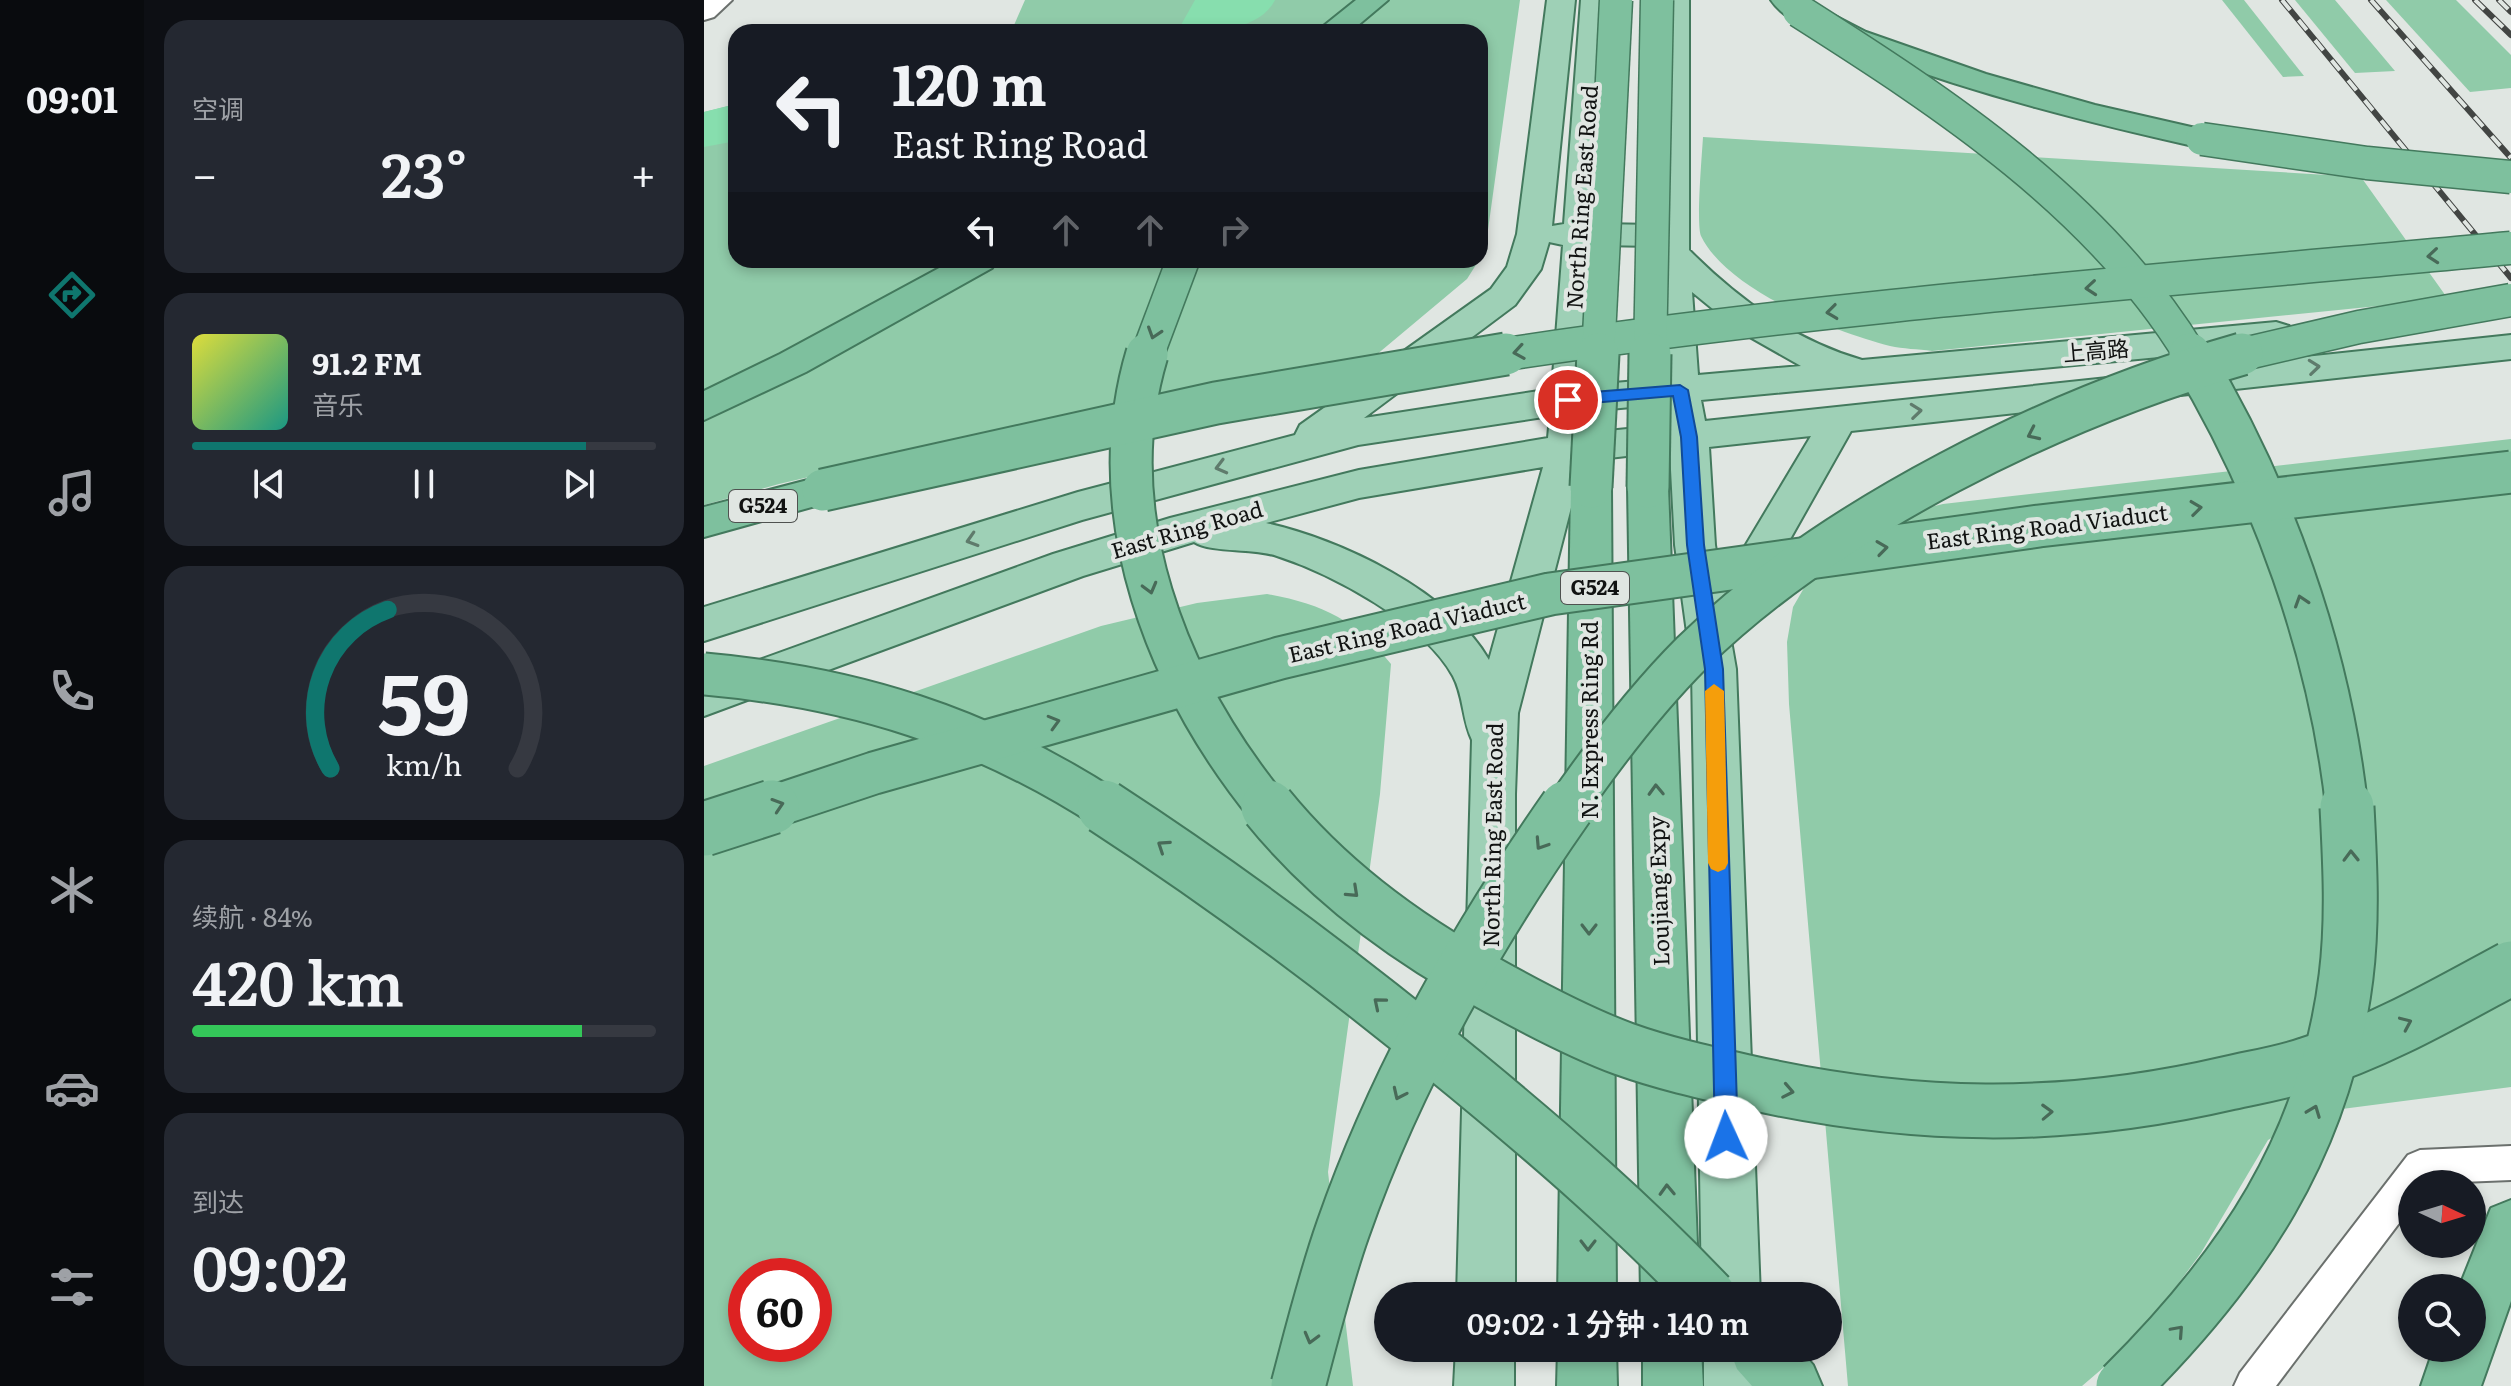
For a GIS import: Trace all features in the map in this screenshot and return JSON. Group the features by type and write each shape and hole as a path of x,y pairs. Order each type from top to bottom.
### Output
{"highway":[{"path":"1342,24 1374,0"},
{"path":"1354,24 1374,0"},
{"name":"N. Express Ring Rd","path":"1587,1282 1579,468 1616,0"},
{"name":"Loujiang Expy","path":"1657,0 1648,487 1670,1282"},
{"path":"1792,6 1874,45 1952,74 2122,121 2273,151 2511,177"},
{"path":"1792,6 1942,104 2007,155 2073,213 2168,321 2204,375 2245,453 2293,577 2332,707 2344,769 2350,840 2350,939 2340,1025 2317,1105 2290,1170 2256,1231 2181,1329 2123,1386"},
{"name":"G524","path":"704,522 823,490 1216,403 1459,361 1625,336 1860,309 2511,248"},
{"path":"704,407 807,356 966,268"},
{"path":"1180,268 1162,308 1142,376 1129,470 1141,557 1158,619 1184,680 1214,735 1253,791 1318,860 1364,903 1422,942 1530,1004 1611,1044 1686,1068 1791,1092 1881,1106 1987,1114 2061,1111 2168,1098 2316,1062 2422,1016 2511,968"},
{"path":"1298,1386 1327,1280 1367,1165 1449,993 1540,844 1606,752 1664,682 1710,636 1795,565 1892,503 1967,464 2079,414 2185,371 2273,346 2511,300"},
{"name":"East Ring Road Viaduct","path":"704,829 874,773 1280,658 1550,594 2039,526 2511,472"},
{"path":"704,674 775,680 820,689 959,729 1096,801 1227,889 1352,980 1650,1232 1696,1282"},
{"path":"2486,1291 2511,1228"},
{"path":"1587,1362 1587,1386"},
{"path":"1672,1362 1673,1386"},
{"path":"1771,1362 1792,1386"},
{"path":"2451,1386 2459,1362"}],"main road":[{"path":"1297,448 1503,297 1524,269 1534,234 1561,0"},
{"name":"North Ring East Road","path":"1486,1282 1496,713 1579,468 1568,400 1595,0"},
{"path":"1675,0 1673,244 1680,390 1689,437 1695,545 1714,669 1731,1282"},
{"path":"1534,234 1673,244 1703,286 1774,336 1826,364 1864,373"},
{"name":"上高路","path":"1680,390 2511,310"},
{"name":"上高路","path":"1689,437 2511,347"},
{"path":"704,624 1078,507 1297,448 1416,422 1568,400 1680,390"},
{"path":"1714,669 1741,584 1839,420"},
{"name":"East Ring Road","path":"704,698 1068,565 1170,533 1359,484 1579,468 1689,437"},
{"path":"1170,533 1252,535 1300,548 1376,585 1413,608 1464,656 1482,694 1494,748"},
{"path":"1484,1386 1485,1362"},
{"path":"1733,1362 1734,1386"}],"street":[{"path":"704,11 718,0"}],"lane":[{"path":"2253,1386 2420,1167 2511,1163"}],"shaded area":[{"path":"1025,0 1520,0 1488,230 1488,24 1014,24"},
{"path":"1195,0 1275,0 1267,11 1245,24 1182,24"},
{"path":"2222,0 2244,0 2304,76 2283,77"},
{"path":"2295,0 2335,0 2395,71 2355,73"},
{"path":"2386,0 2456,0 2511,55 2511,88 2470,92"},
{"path":"728,106 728,268 1474,268 1467,279 1369,361 1069,416 779,484 704,505 704,112"},
{"path":"728,106 728,142 704,147 704,112"},
{"path":"1703,137 2361,177 2448,299 1932,351 1890,346 1840,330 1784,306 1734,274 1715,256 1701,236 1700,229"},
{"path":"2511,439 2511,1087 2342,1109 2294,1125 2268,1140 2201,1253 2138,1338 2082,1386 1848,1386 1842,1282 1839,1282 1789,704 1787,642 1793,607 1808,581 1910,512 1943,504"},
{"path":"1267,594 1305,603 1336,616 1365,636 1391,664 1380,794 1328,1172 1353,1386 704,1386 704,766 1101,626 1197,603"}],"railway":[{"path":"2282,0 2511,278"},
{"path":"2371,0 2511,158"},
{"path":"2475,0 2511,35"},
{"path":"2499,0 2511,12"}],"slow traffic":[{"path":"1714,691 1718,863"}],"route":[{"path":"1568,400 1680,390 1689,437 1695,545 1714,669 1726,1137"}]}
